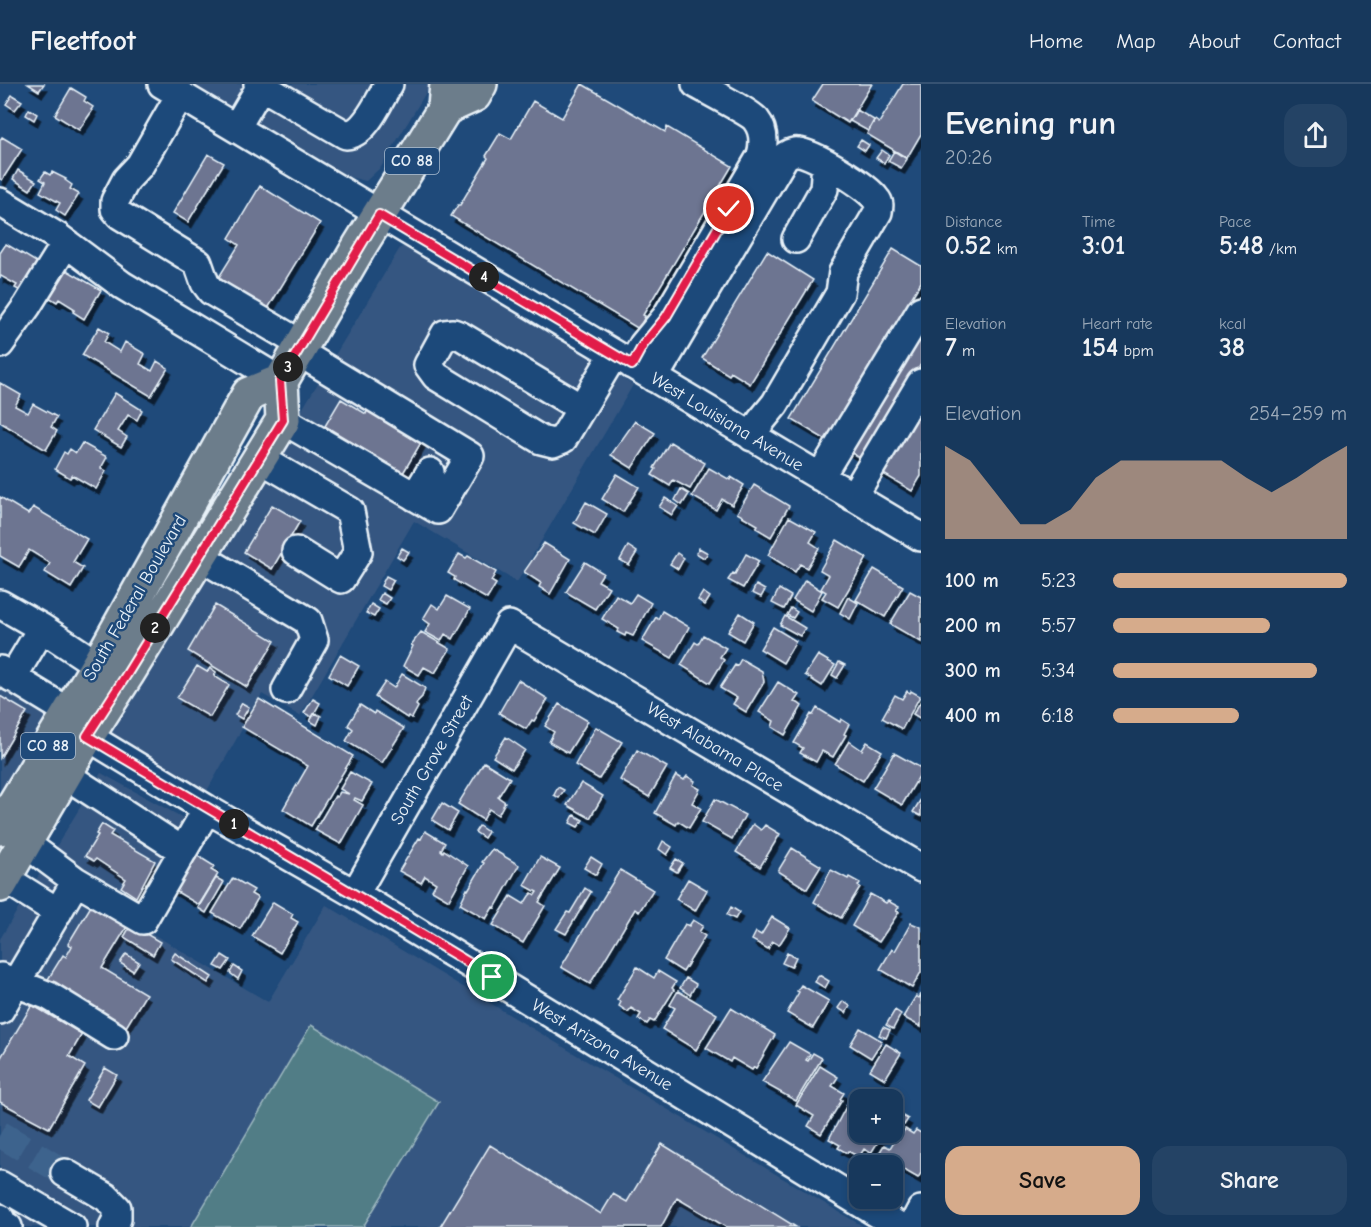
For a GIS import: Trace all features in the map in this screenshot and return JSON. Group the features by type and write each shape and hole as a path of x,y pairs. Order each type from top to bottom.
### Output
{"main road":[{"name":"CO 88","path":"280,381 379,215 446,96 474,95 480,84"},
{"path":"280,381 283,420"},
{"name":"South Federal Boulevard","path":"8,825 64,774 98,665 249,394 280,381"},
{"name":"South Federal Boulevard","path":"2,882 8,825 78,724 127,674 283,420"}],"street":[{"path":"236,128 261,85 346,135 352,135 362,129 388,84"},
{"path":"633,365 643,345 666,317 761,156 763,148 764,138 756,119 696,84"},
{"path":"171,89 140,165 126,180 115,201 115,209 120,215 198,262 211,291 299,347 438,459 470,456 438,510 283,420"},
{"name":"West Louisiana Avenue","path":"171,89 921,537"},
{"path":"581,408 453,333 445,334 428,365 436,376 541,440 553,443 562,439 581,408 633,365 785,156 791,152 799,152 853,180 875,197 880,204 878,212 843,272 840,294 776,404 761,421 752,437"},
{"path":"796,239 824,189 826,164"},
{"path":"0,202 66,243 122,285 280,381"},
{"path":"0,344 27,306 66,243"},
{"path":"820,477 921,310"},
{"path":"853,497 921,383"},
{"path":"259,458 350,511 358,552 342,579 296,551"},
{"path":"415,497 438,459"},
{"path":"199,556 308,621 314,640 286,690"},
{"path":"0,604 42,628 98,665"},
{"name":"West Alabama Place","path":"509,625 921,868"},
{"name":"South Grove Street","path":"355,894 509,625"},
{"path":"6,674 42,628"},
{"name":"West Arizona Avenue","path":"6,674 207,809 355,894 900,1227"},
{"path":"64,774 183,851"},
{"path":"8,825 76,880 143,920 207,809"},
{"path":"0,1010 8,980 58,912 76,880"},
{"path":"2,882 58,912"},
{"path":"8,980 49,996 114,1036"},
{"path":"66,1173 106,1197 117,1208 117,1220 112,1227"},
{"path":"0,1185 72,1227"},
{"path":"912,1227 921,1210"},
{"path":"0,1218 8,1227"}],"shaded area":[{"path":"192,84 431,84 381,167 366,181 349,177"},
{"path":"408,245 427,254 633,385 517,582 414,521 300,716 262,694 204,796 114,741 109,728 400,248"},
{"path":"0,682 55,715 0,813"},
{"path":"101,773 207,831 146,930 268,1002 326,905 864,1227 0,1227 0,939"}],"green space":[{"path":"311,1025 439,1102 363,1227 191,1227"}],"building":[{"path":"28,84 44,84 39,91"},
{"path":"582,84 665,132 667,127 732,166 643,315 645,316 639,329 451,216 488,158 486,156 500,133 511,139 533,101 562,118"},
{"path":"823,84 872,84 848,123 812,101"},
{"path":"903,84 921,84 921,134 907,158 867,134 875,120 879,123"},
{"path":"71,88 86,97 84,101 93,107 79,130 55,115"},
{"path":"12,95 22,101 15,110 6,104"},
{"path":"29,109 37,114 34,120 26,115"},
{"path":"857,110 874,120 868,131 850,121"},
{"path":"2,137 22,149 2,180 0,179 0,140"},
{"path":"861,140 869,145 865,151 857,146"},
{"path":"882,150 889,155 884,163 876,158"},
{"path":"894,151 907,159 901,168 888,161"},
{"path":"208,154 224,163 188,222 173,213"},
{"path":"18,170 36,181 30,190 13,179"},
{"path":"45,172 50,175 52,172 66,179 72,185 70,189 79,194 65,216 56,210 60,203 40,192 45,182 40,179"},
{"path":"260,186 320,223 264,315 214,285 239,245 229,238"},
{"path":"6,244 43,266 26,294 15,288 17,285 1,276 0,278 0,253"},
{"path":"893,249 921,266 921,282 887,338 890,340 885,350 882,348 826,440 791,419"},
{"path":"767,251 813,280 750,384 731,372 729,375 702,358"},
{"path":"63,268 101,290 84,319 73,312 75,309 59,299 57,302 47,296"},
{"path":"921,314 921,364 863,460 842,447"},
{"path":"99,327 109,333 104,342 120,352 125,342 145,354 140,364 152,371 157,361 168,368 151,396 82,355"},
{"path":"0,383 21,395 15,406 28,413 33,404 57,417 51,427 57,431 46,450 0,422"},
{"path":"115,393 142,410 137,420 128,415 118,431 127,437 121,447 93,430"},
{"path":"921,397 921,476 912,491 877,470"},
{"path":"341,399 366,414 368,409 422,441 403,473 325,426"},
{"path":"635,421 655,433 632,468 611,455"},
{"path":"670,442 705,463 690,489 673,480 670,486 652,475"},
{"path":"82,443 107,457 101,468 106,471 96,489 72,475 70,478 55,469 64,452 67,454 70,449 76,453"},
{"path":"709,468 744,485 732,505 722,499 716,510 692,496"},
{"path":"617,474 639,487 623,512 602,499"},
{"path":"754,485 789,506 771,537 756,528 758,525 737,513"},
{"path":"681,489 689,494 682,505 675,500"},
{"path":"0,497 28,514 33,507 87,539 73,562 83,568 71,588 45,572 50,563 29,550 19,567 0,556"},
{"path":"665,498 678,506 672,515 659,507"},
{"path":"586,502 607,514 595,535 574,523"},
{"path":"272,505 300,521 272,569 244,552"},
{"path":"789,517 816,532 810,542 819,548 807,568 800,564 795,572 768,555"},
{"path":"837,540 867,558 838,607 822,598 826,592 821,589 829,575 820,570"},
{"path":"544,543 570,559 550,594 539,587 541,583 524,572"},
{"path":"628,546 637,552 629,565 620,560"},
{"path":"402,548 409,552 403,560 397,556"},
{"path":"699,548 708,553 704,558 696,553"},
{"path":"677,553 684,558 678,569 670,564"},
{"path":"459,554 466,558 468,556 496,572 491,581 496,584 487,599 454,580 455,577 448,573"},
{"path":"746,554 759,561 743,588 728,580 733,573 735,574"},
{"path":"585,562 603,573 598,581 609,587 595,609 566,592"},
{"path":"874,569 903,586 885,617 856,600"},
{"path":"386,576 394,580 388,590 381,586"},
{"path":"805,580 822,591 811,611 793,600"},
{"path":"756,585 765,590 761,597 752,593"},
{"path":"779,589 791,596 784,609 772,603"},
{"path":"910,591 921,597 921,642 890,624"},
{"path":"703,592 710,597 705,605 698,600"},
{"path":"382,593 390,598 386,604 378,600"},
{"path":"636,594 651,603 633,636 626,633 625,636 617,632 619,629 602,619 616,595 630,603"},
{"path":"447,596 470,609 453,639 445,634 441,641 425,632 430,624 423,619 432,604 439,609"},
{"path":"848,597 858,603 850,619 840,613"},
{"path":"371,604 379,609 374,617 366,613"},
{"path":"215,605 275,641 247,687 188,651"},
{"path":"791,608 797,612 793,618 787,615"},
{"path":"662,611 689,627 672,658 642,641"},
{"path":"740,613 754,622 743,641 728,632"},
{"path":"785,616 805,628 800,636 780,625"},
{"path":"773,627 796,641 783,663 760,649"},
{"path":"421,632 450,649 435,673 424,667 419,675 403,666 413,646 411,645"},
{"path":"703,635 726,648 720,657 724,660 710,683 681,665 695,642 698,644"},
{"path":"340,655 359,666 347,686 329,675"},
{"path":"818,655 835,665 822,686 805,675"},
{"path":"741,659 762,671 764,682 746,712 733,704 737,698 720,688"},
{"path":"839,662 845,665 837,678 832,675"},
{"path":"197,666 207,672 210,668 216,672 214,676 229,685 210,717 177,698"},
{"path":"402,674 425,688 412,718 408,716 407,718 375,697 385,682 394,688"},
{"path":"518,680 548,699 526,729 499,713"},
{"path":"778,682 799,695 794,702 802,706 785,735 772,727 774,721 759,712"},
{"path":"907,691 920,696 902,729 882,718 895,695 902,699"},
{"path":"0,696 27,712 0,758"},
{"path":"259,699 353,756 311,826 283,809 308,766 242,727"},
{"path":"313,699 320,703 312,717 304,713"},
{"path":"921,701 921,719 913,714"},
{"path":"242,703 249,707 242,719 235,715"},
{"path":"559,704 588,721 568,753 549,742 554,732 545,726"},
{"path":"360,705 404,728 382,763 346,741 353,729 348,725"},
{"path":"817,708 840,722 841,719 849,724 844,734 846,735 833,757 822,751 816,762 800,753 803,748 794,743"},
{"path":"315,713 321,716 317,725 310,721"},
{"path":"596,727 622,742 599,779 575,765"},
{"path":"506,737 525,750 512,769 493,757"},
{"path":"849,741 862,750 867,742 882,751 863,781 835,764"},
{"path":"637,750 667,767 649,797 620,780"},
{"path":"894,753 921,768 921,773 902,805 873,788"},
{"path":"484,762 510,778 498,797 505,802 498,815 489,809 483,820 458,804"},
{"path":"350,772 372,784 362,801 355,798 354,800 363,805 341,844 315,830 335,796 337,797 340,792 349,794 340,789"},
{"path":"676,775 684,780 687,776 695,781 693,785 700,789 692,803 701,808 689,828 678,821 676,825 655,813"},
{"path":"581,783 603,796 590,818 567,805"},
{"path":"558,787 564,790 559,798 554,795"},
{"path":"715,799 745,815 732,839 702,822"},
{"path":"921,799 921,816 913,812"},
{"path":"442,803 458,813 448,830 432,820"},
{"path":"574,815 583,820 578,827 570,823"},
{"path":"102,824 113,831 110,835 155,861 136,897 121,887 126,879 96,859 94,861 85,856"},
{"path":"753,824 761,830 765,825 780,834 760,867 736,852"},
{"path":"479,826 488,832 484,838 475,832"},
{"path":"425,831 445,843 441,850 443,852 444,850 468,866 449,900 432,890 436,883 425,876 421,883 399,871"},
{"path":"663,841 672,847 667,855 659,849"},
{"path":"792,848 821,866 807,889 778,871"},
{"path":"492,849 519,865 495,908 493,907 486,919 460,904 484,863 482,862"},
{"path":"193,853 214,866 211,870 218,874 199,905 172,889"},
{"path":"540,857 560,868 539,902 545,906 523,943 493,925 511,896 524,904 532,893 535,895 537,892 524,885"},
{"path":"591,857 602,864 596,875 584,868"},
{"path":"676,859 683,863 677,872 670,868"},
{"path":"620,870 653,890 639,912 635,909 590,984 561,967"},
{"path":"831,870 860,883 858,886 860,887 841,918 814,902"},
{"path":"216,878 224,882 206,913 198,908"},
{"path":"233,878 254,890 251,894 258,898 240,929 212,913"},
{"path":"688,879 707,890 695,911 676,899"},
{"path":"585,888 591,892 566,934 556,929 567,912 570,913"},
{"path":"870,894 899,907 896,911 899,912 879,942 852,926"},
{"path":"94,901 131,920 102,968 146,994 123,1032 45,984 63,955 66,957 72,946 68,944"},
{"path":"273,902 293,914 291,918 298,922 280,953 252,936"},
{"path":"731,907 739,912 735,919 727,915"},
{"path":"772,917 790,928 779,945 772,941 768,949 752,940 756,932 761,935"},
{"path":"693,920 703,926 699,932 705,936 683,972 664,960 685,924 689,926"},
{"path":"911,923 921,927 921,972 912,988 880,969 892,949 895,951"},
{"path":"131,925 160,942 153,955 124,937"},
{"path":"175,953 212,977 208,983 171,959"},
{"path":"787,953 796,957 791,967 782,963"},
{"path":"126,954 139,962 133,971 120,963"},
{"path":"222,955 230,960 223,970 215,966"},
{"path":"234,966 242,971 238,979 230,973"},
{"path":"637,967 654,978 658,971 676,982 672,988 674,990 654,1022 650,1020 647,1024 638,1019 641,1014 631,1008 628,1012 619,1006 621,1002 617,1000"},
{"path":"819,975 829,981 825,988 815,982"},
{"path":"686,978 696,984 690,995 680,988"},
{"path":"801,985 829,1001 813,1028 787,1013"},
{"path":"678,991 717,1014 696,1050 662,1029 675,1008 670,1005"},
{"path":"921,994 921,1027 903,1017 916,996 919,998"},
{"path":"843,1001 850,1006 846,1013 838,1008"},
{"path":"32,1005 82,1034 69,1056 85,1066 49,1128 0,1102 0,1059"},
{"path":"731,1008 775,1035 756,1068 752,1070 732,1058 730,1062 706,1048"},
{"path":"895,1010 901,1014 893,1029 886,1025"},
{"path":"883,1027 890,1030 886,1038 879,1035"},
{"path":"860,1028 882,1041 871,1058 850,1045"},
{"path":"789,1042 810,1054 806,1060 808,1061 813,1053 822,1058 796,1101 762,1082"},
{"path":"886,1044 901,1053 885,1079 870,1070"},
{"path":"820,1066 838,1077 832,1086 844,1093 821,1134 808,1126 814,1116 796,1105"},
{"path":"105,1068 117,1075 98,1107 86,1100"},
{"path":"848,1103 849,1143 877,1143 871,1153 864,1149 860,1155 855,1155 838,1148 840,1145 829,1139"},
{"path":"903,1116 908,1119 903,1124"},
{"path":"905,1129 913,1134 916,1130 921,1133 921,1173 918,1178 903,1169 903,1155 878,1155 884,1145 890,1148 893,1143 903,1143"},
{"path":"662,1144 796,1227 726,1227 677,1198 661,1227 440,1227 490,1145 601,1214 613,1194 627,1202"}],"tunnel":[{"path":"0,1134 65,1173"}],"route":[{"path":"492,977 87,736 283,420 280,381 379,215 632,365 643,345 666,317 729,209"}]}
